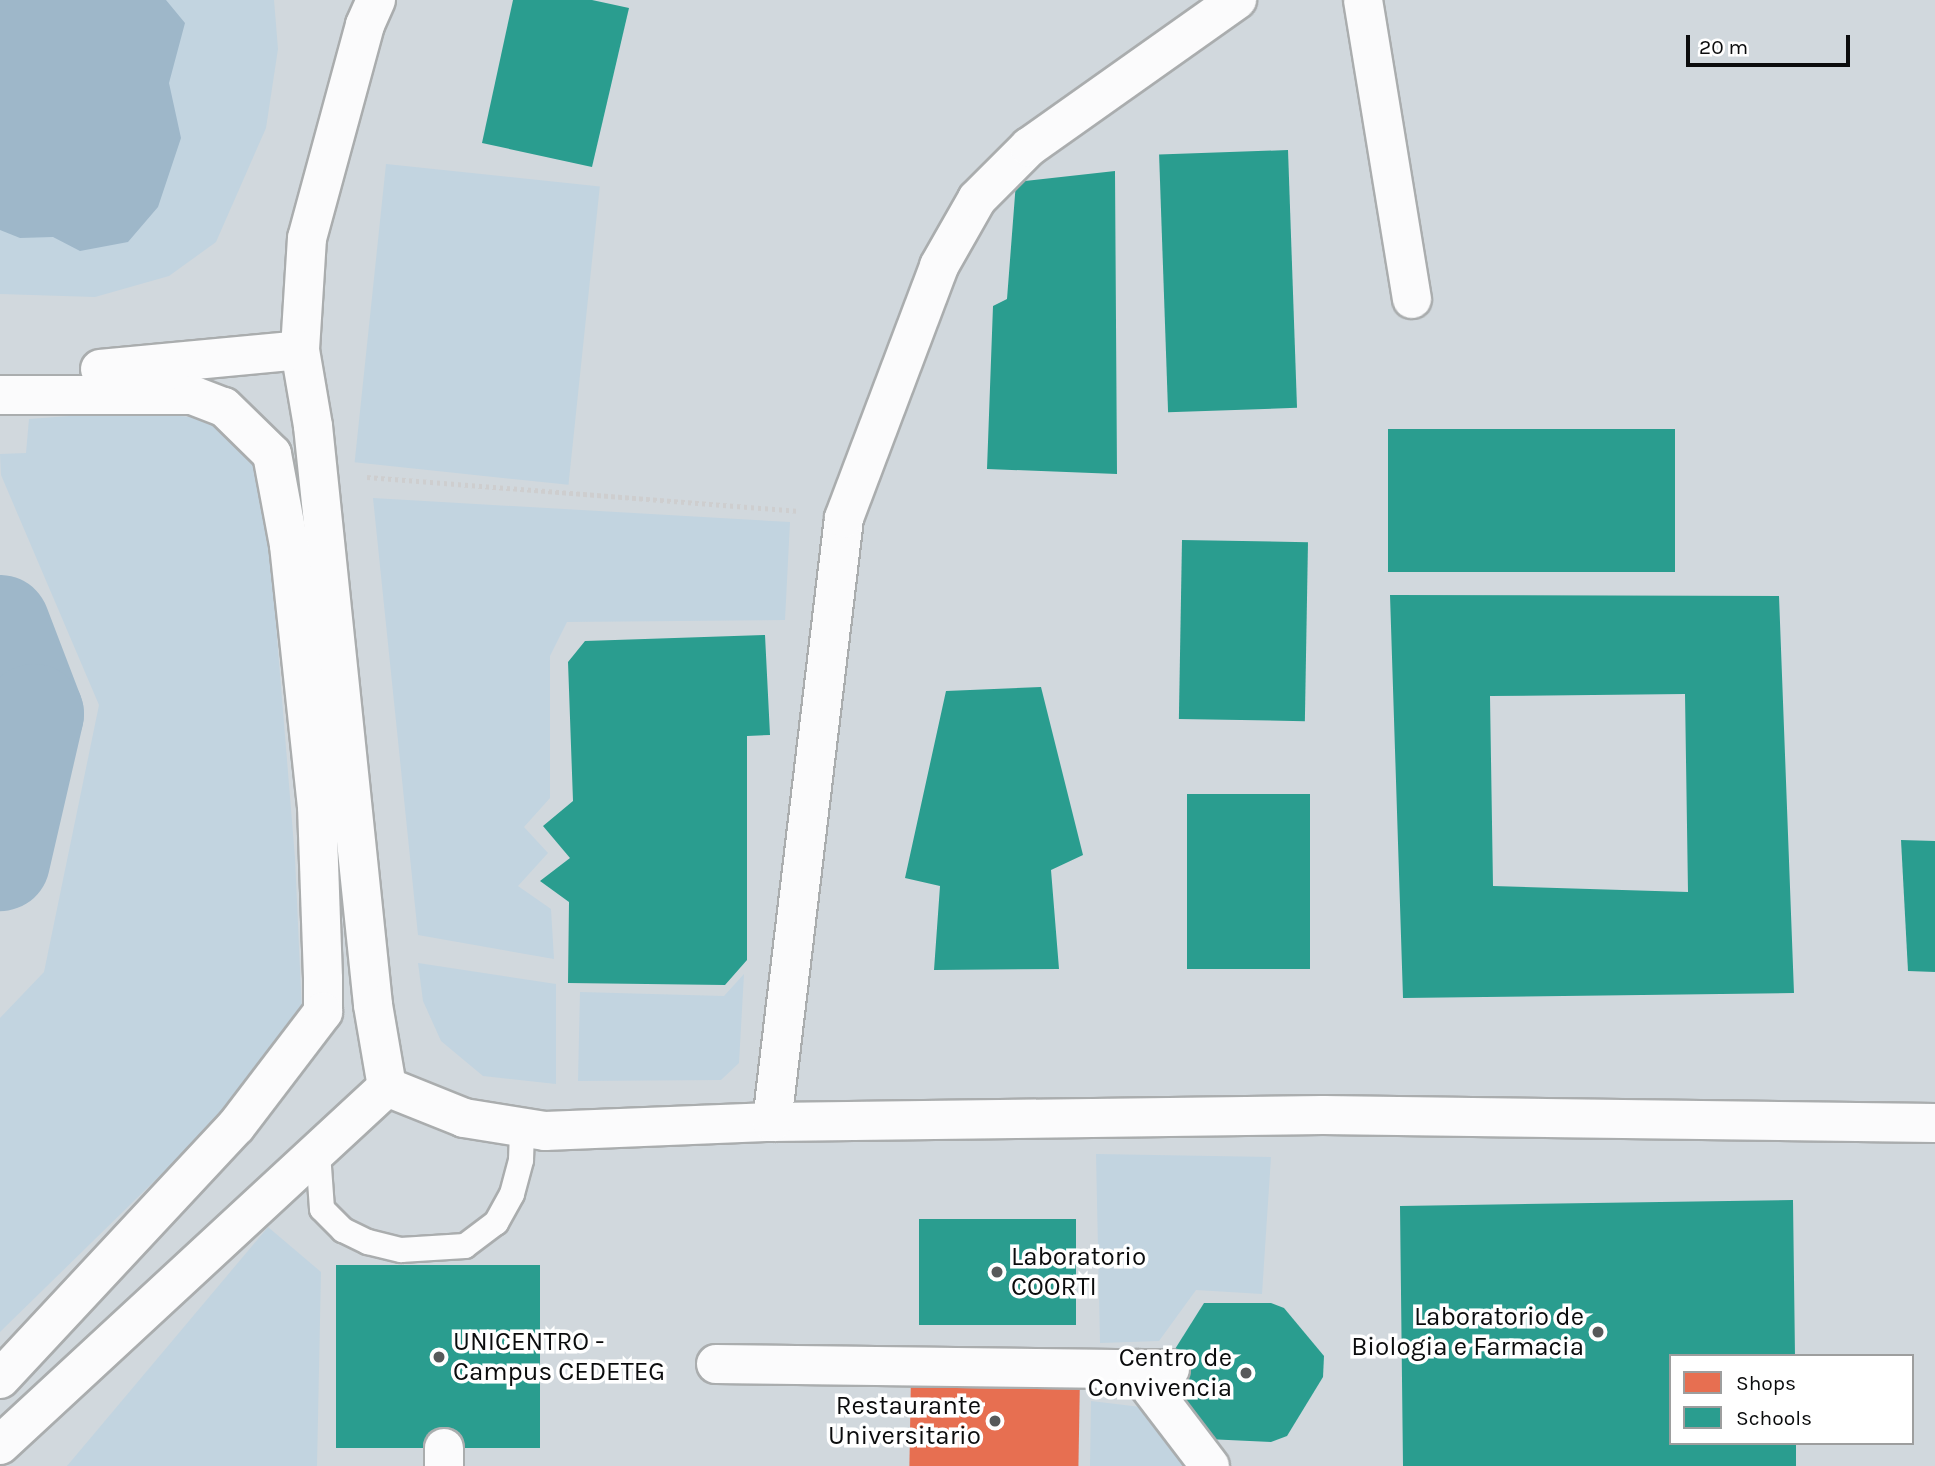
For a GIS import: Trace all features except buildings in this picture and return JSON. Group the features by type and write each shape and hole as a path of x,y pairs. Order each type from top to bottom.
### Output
{"street":[{"path":"772,1122 844,518 939,266 977,199 1029,147 1237,0"},
{"path":"1363,0 1412,299"},
{"path":"368,8 307,238 300,350 317,471 372,991 387,1087"},
{"path":"0,369 124,369 300,350"},
{"path":"0,395 192,395 224,407 272,454 289,545 317,806 323,979 323,1012 236,1126 0,1379"},
{"path":"387,1087 464,1118 545,1130 772,1122 1323,1115 1935,1123"},
{"path":"0,1445 283,1178 318,1153 387,1087"},
{"path":"716,1364 1153,1369 1210,1466"}],"lane":[{"path":"318,1153 321,1209 343,1230 368,1242 401,1250 465,1246 496,1223 512,1194 520,1160 522,1127"}],"path":[{"path":"317,471 844,518"}],"shaded area":[{"path":"0,0 1935,0 1935,1466 0,1466 0,905 45,711 0,608"},
{"path":"0,0 274,0 278,49 266,128 216,242 169,276 95,297 0,294"},
{"path":"0,0 166,0 185,23 169,83 181,138 158,207 128,242 80,251 53,237 20,238 0,230"},
{"path":"386,164 600,186 568,485 355,462"},
{"path":"136,411 216,420 257,467 268,527 295,858 302,1013 227,1110 0,1332 0,1018 44,972 99,705 1,475 0,454 26,453 29,419"},
{"path":"373,498 790,522 785,620 567,622 550,656 550,798 524,827 548,853 518,886 551,909 554,959 418,935"},
{"path":"418,963 556,984 556,1084 483,1076 441,1041 423,1001"},
{"path":"744,974 739,1063 721,1080 578,1081 580,992 724,996"},
{"path":"1096,1154 1271,1157 1262,1294 1196,1290 1159,1341 1100,1343"},
{"path":"268,1227 321,1272 317,1466 67,1466"},
{"path":"1091,1401 1149,1408 1197,1466 1090,1466"}],"waterway":[{"path":"0,625 34,714 0,861"}],"place":[{"name":"Laboratorio COORTI","path":"997,1272"},
{"name":"Laboratorio de Biologia e Farmacia","path":"1598,1332"},
{"name":"UNICENTRO - Campus CEDETEG","path":"439,1357"},
{"name":"Centro de Convivencia","path":"1246,1373"},
{"name":"Restaurante Universitario","path":"995,1421"}]}
